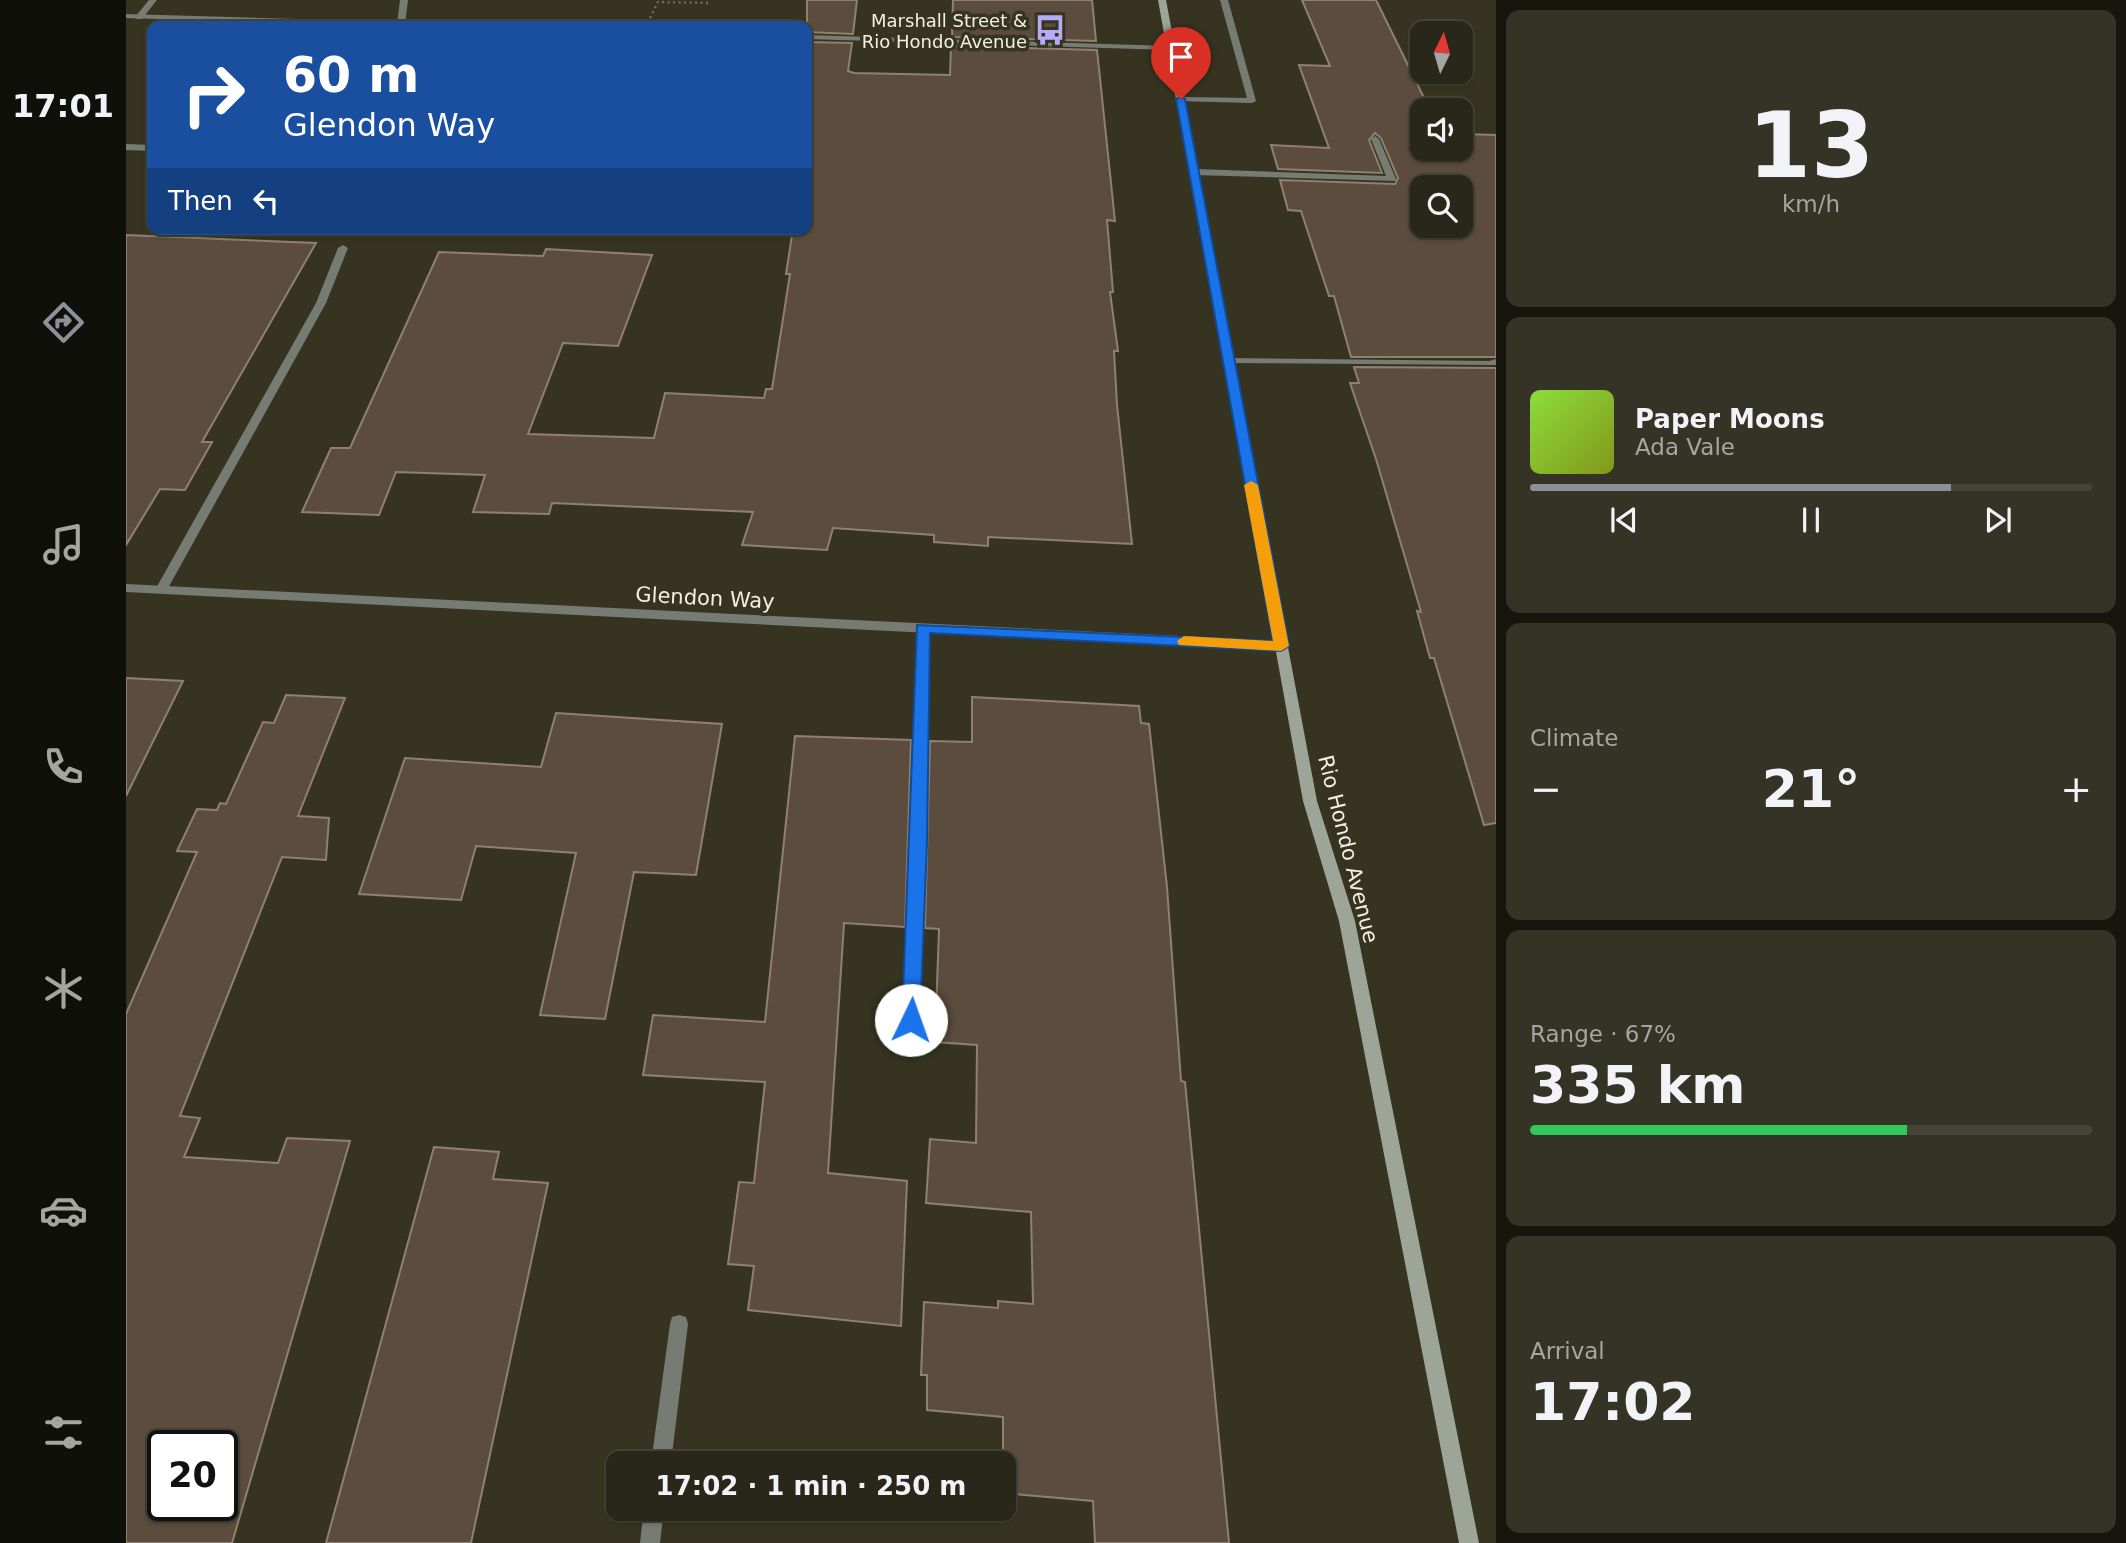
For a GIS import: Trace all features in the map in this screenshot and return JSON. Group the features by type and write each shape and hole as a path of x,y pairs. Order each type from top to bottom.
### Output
{"street":[{"path":"139,16 153,0"},
{"path":"401,21 404,0"},
{"name":"Rio Hondo Avenue","path":"1162,0 1310,801 1347,921 1469,1543"},
{"path":"1181,99 1252,101 1224,0"},
{"path":"126,16 303,21"},
{"path":"812,37 1170,48"},
{"path":"1195,172 1392,179 1375,139"},
{"path":"126,147 147,148"},
{"path":"161,590 321,303 344,248"},
{"path":"1227,361 1496,362"},
{"name":"Glendon Way","path":"126,588 1281,646"},
{"path":"911,1020 919,842 922,628"},
{"path":"663,1451 679,1324"},
{"path":"650,1543 653,1521"}],"path":[{"path":"650,18 658,2 710,3"}],"building":[{"path":"807,0 857,0 853,34 812,32 812,21 807,21"},
{"path":"953,0 1092,0 1096,41 952,37"},
{"path":"1302,0 1376,0 1410,69 1410,84 1417,84 1424,98 1410,98 1410,161 1473,161 1473,134 1496,135 1496,357 1351,357 1334,296 1329,296 1301,211 1288,210 1280,180 1395,184 1398,178 1381,138 1375,133 1369,140 1382,173 1278,169 1271,145 1329,148 1299,65 1330,66"},
{"path":"812,42 852,43 848,71 854,73 950,75 951,46 1097,50 1115,221 1107,220 1113,292 1110,292 1118,351 1114,351 1117,405 1132,544 988,537 988,546 934,542 934,535 833,528 827,550 742,545 753,512 552,503 549,514 473,512 485,475 396,472 379,515 302,512 331,448 350,448 439,252 543,256 546,249 652,255 618,346 563,343 528,434 654,438 665,393 764,398 766,389 772,389 790,274 786,274 792,235 812,235"},
{"path":"126,235 316,243 202,442 212,442 185,490 160,489 126,545"},
{"path":"1354,367 1496,368 1496,823 1484,825 1434,658 1430,658 1417,611 1421,612 1376,459 1350,383 1359,383"},
{"path":"126,678 183,681 126,796"},
{"path":"286,695 345,698 298,816 329,818 326,860 282,857 180,1116 200,1118 184,1157 278,1163 287,1138 350,1141 232,1543 126,1543 126,1014 197,852 177,851 197,809 217,810 220,803 226,804 263,722 274,723"},
{"path":"972,697 1139,706 1141,723 1149,724 1167,887 1181,1081 1185,1082 1229,1543 1095,1543 1093,1501 1016,1494 1016,1451 1003,1451 1003,1417 927,1410 927,1375 921,1375 924,1302 998,1308 998,1301 1033,1304 1031,1212 926,1203 930,1139 976,1143 977,1045 935,1042 939,929 925,928 930,741 972,742"},
{"path":"556,713 722,724 696,875 634,872 605,1019 540,1015 576,853 476,846 461,900 359,894 405,758 541,767"},
{"path":"795,736 911,740 905,927 844,923 828,1173 907,1181 901,1326 748,1310 754,1266 728,1264 739,1182 754,1183 765,1082 643,1075 653,1015 765,1022"},
{"path":"434,1147 499,1152 493,1179 548,1183 471,1543 326,1543"}],"slow traffic":[{"path":"1184,641 1281,646 1251,485"}],"place":[{"name":"Marshall Street & Rio Hondo Avenue","path":"1050,30"}],"route":[{"path":"911,1020 919,842 922,628 1281,646 1181,99"}]}
